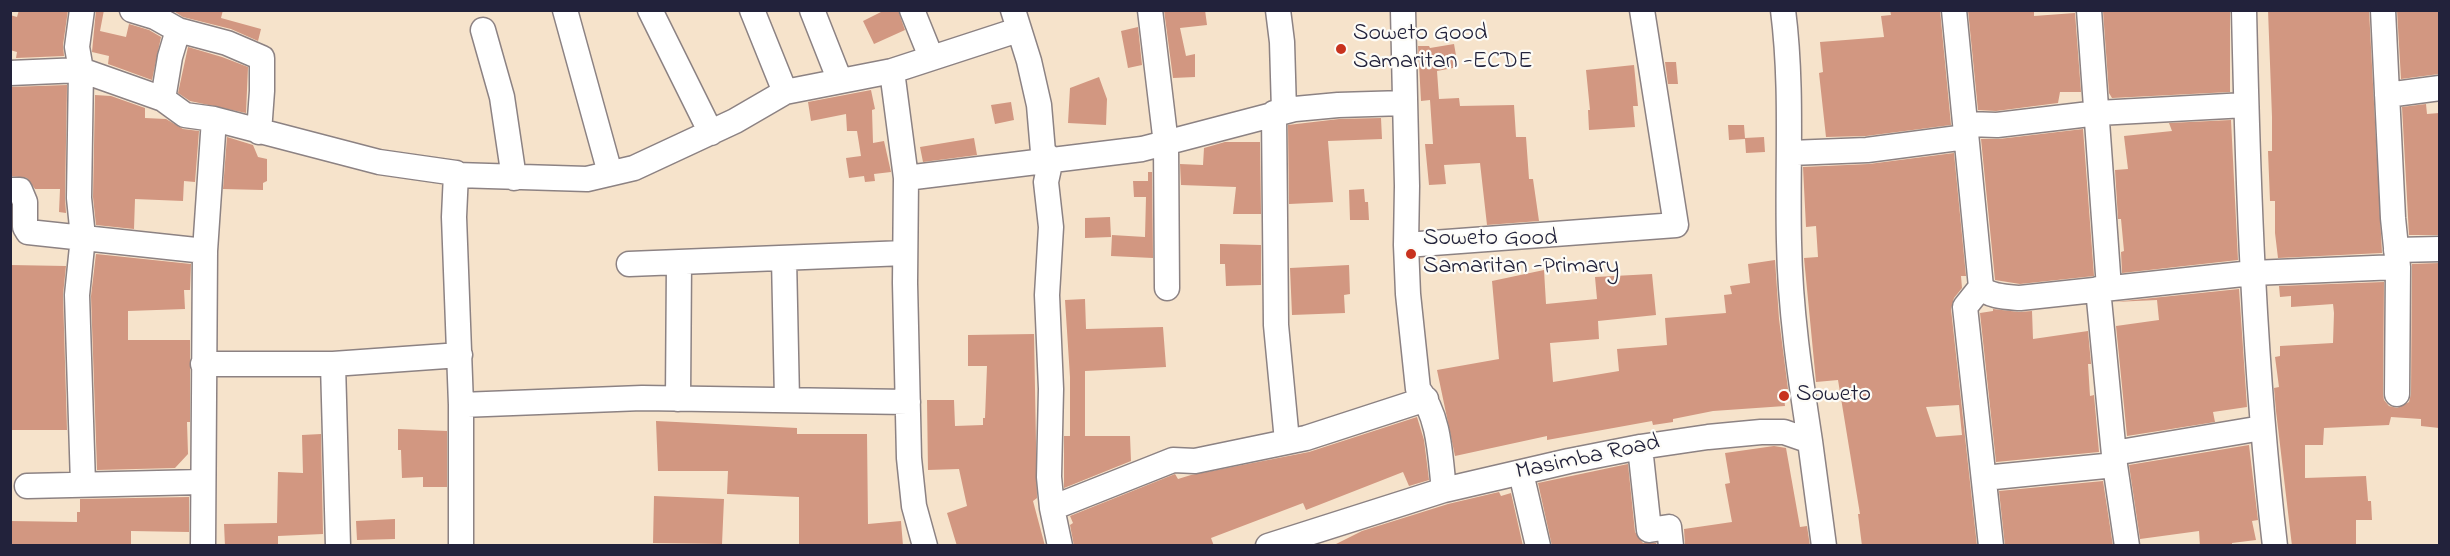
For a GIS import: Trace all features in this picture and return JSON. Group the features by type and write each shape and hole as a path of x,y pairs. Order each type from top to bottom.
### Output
{"street":[{"path":"82,10 77,47 81,70 79,198 83,237 77,295 83,484"},
{"path":"132,10 155,17 178,30 226,44 262,58 259,132"},
{"path":"565,10 610,173"},
{"path":"650,10 711,133"},
{"path":"752,10 785,92"},
{"path":"812,10 840,81"},
{"path":"912,10 931,57"},
{"path":"1150,10 1166,144 1167,288"},
{"path":"1278,10 1282,42 1276,325 1287,441"},
{"path":"1403,10 1408,294 1419,389 1426,399 1438,437 1444,490"},
{"path":"1406,246 1676,225 1642,10"},
{"path":"1783,10 1788,54 1789,245 1800,380 1824,546"},
{"path":"1954,10 1983,291 2020,298 2397,259 2439,249"},
{"path":"2089,10 2098,113 2103,288 2114,459 2127,546"},
{"path":"2244,10 2252,273 2262,428 2275,546"},
{"path":"2382,10 2397,259 2397,394"},
{"path":"10,73 81,70 163,99 185,115 214,119 379,162 456,173 456,175 587,179 643,164 711,133 785,92 892,71 931,57 1015,20 1029,61 1039,105 1043,152 1051,159"},
{"path":"163,99 170,57 178,30"},
{"path":"483,30 502,97 514,178"},
{"path":"892,71 906,178 905,253 909,458 914,506 925,546"},
{"path":"2388,95 2439,88"},
{"path":"906,178 1142,149 1279,112 1338,105 1405,103"},
{"path":"1790,153 1868,150 1996,125 2098,113 2246,105"},
{"path":"203,546 205,251 214,119"},
{"path":"1051,159 1046,182 1051,227 1047,295 1051,389 1049,477 1052,508 1060,546"},
{"path":"456,173 454,217 462,405 461,546"},
{"path":"10,190 20,190 25,202 25,227 28,232 205,251"},
{"path":"629,264 905,253"},
{"path":"784,258 787,400"},
{"path":"678,262 678,399"},
{"path":"1981,287 1965,307 1991,546"},
{"path":"203,364 333,364 460,355"},
{"path":"333,364 338,546"},
{"path":"462,405 678,399 908,402"},
{"path":"1052,508 1173,460 1195,461 1306,438 1426,399"},
{"path":"1984,478 2114,459 2262,428"},
{"name":"Masimba Road","path":"1276,544 1444,490 1640,447 1708,436 1761,432 1784,432 1810,441"},
{"path":"1640,447 1648,530 1669,527 1671,546"},
{"path":"1521,473 1538,546"},
{"path":"27,486 202,482"}],"building":[{"path":"19,10 68,10 63,45 64,56 16,58 17,52 10,50 10,15 17,17"},
{"path":"96,10 104,10 100,31 126,37 129,24 149,30 161,37 152,80 108,64 109,56 92,52"},
{"path":"172,10 223,10 221,18 261,29 258,41 231,29 183,17"},
{"path":"885,10 898,10 905,30 874,44 863,21"},
{"path":"1164,10 1205,10 1207,25 1180,28 1186,56 1195,54 1195,77 1173,78"},
{"path":"1890,10 1940,10 1951,125 1866,136 1826,137 1819,73 1823,72 1820,42 1884,37 1881,16 1891,15"},
{"path":"1968,10 2034,10 2034,16 2075,13 2081,92 2060,92 2058,103 1996,111 1978,110"},
{"path":"2230,10 2230,92 2112,98 2109,93 2103,11"},
{"path":"2268,10 2369,10 2382,253 2278,258 2275,201 2270,201 2268,151 2272,151 2272,117"},
{"path":"2397,10 2439,10 2439,74 2401,79"},
{"path":"1138,27 1142,65 1128,68 1121,31"},
{"path":"1454,44 1458,67 1437,71 1439,99 1459,98 1460,106 1514,105 1516,137 1526,137 1529,179 1533,179 1539,221 1487,225 1480,163 1444,165 1446,184 1429,185 1425,144 1433,144 1430,100 1421,101 1418,46 1429,46 1430,48"},
{"path":"188,47 248,67 246,113 190,101 178,93"},
{"path":"1665,62 1676,62 1678,84 1668,84"},
{"path":"1634,65 1638,106 1633,106 1635,127 1589,130 1588,110 1590,110 1586,70"},
{"path":"1099,77 1107,99 1106,125 1068,123 1070,88"},
{"path":"67,85 66,213 59,212 60,189 35,189 27,178 10,176 10,87"},
{"path":"871,90 875,109 872,110 873,143 884,141 891,172 874,174 875,181 865,182 864,176 849,178 846,158 861,156 857,131 847,131 846,114 811,121 808,102"},
{"path":"95,95 111,96 145,108 145,118 166,119 183,129 199,131 195,182 184,181 183,201 135,199 134,229 96,225 93,197"},
{"path":"1011,102 1014,120 995,124 991,105"},
{"path":"2426,104 2427,114 2439,113 2439,235 2409,235 2402,107"},
{"path":"1381,118 1382,139 1328,141 1333,202 1289,204 1288,125 1339,119"},
{"path":"2231,120 2238,260 2122,273 2121,252 2124,251 2121,219 2118,219 2115,170 2128,169 2124,136 2172,131 2169,123"},
{"path":"1728,125 1744,125 1745,138 1764,137 1765,152 1746,153 1745,139 1729,140"},
{"path":"2083,129 2094,276 2020,284 1995,280 1981,139"},
{"path":"227,137 253,145 258,157 267,159 267,181 263,183 263,190 223,189"},
{"path":"974,138 977,155 923,162 920,147"},
{"path":"1225,142 1260,142 1261,214 1233,214 1236,187 1181,185 1180,164 1203,165 1204,148"},
{"path":"1954,153 1966,276 1961,276 1962,288 1954,298 1951,309 1977,546 1862,546 1858,514 1860,514 1838,380 1816,382 1804,258 1818,257 1816,226 1806,227 1803,167 1869,164","holes":["1959,405 1962,435 1936,437 1926,407"]},
{"path":"1148,172 1152,172 1153,258 1111,256 1112,235 1145,237 1146,197 1134,197 1133,181 1148,181"},
{"path":"1364,189 1365,202 1368,202 1369,220 1350,220 1349,190"},
{"path":"1110,217 1111,237 1085,238 1085,218"},
{"path":"1220,244 1261,245 1261,285 1226,286 1225,264 1220,264"},
{"path":"96,254 191,264 190,290 184,290 185,309 128,311 128,340 190,340 188,454 175,468 97,470 91,296"},
{"path":"1775,260 1779,319 1788,389 1783,389 1785,406 1713,411 1673,419 1673,422 1653,425 1652,421 1547,440 1547,436 1455,456 1437,370 1499,359 1492,281 1544,270 1546,304 1597,299 1595,277 1652,274 1656,315 1598,321 1599,339 1550,343 1553,382 1619,371 1617,349 1667,345 1665,318 1726,313 1724,295 1732,294 1730,286 1750,283 1748,264"},
{"path":"2439,263 2439,428 2421,426 2421,419 2391,417 2389,425 2324,428 2323,445 2305,445 2305,478 2366,476 2372,520 2356,520 2356,545 2292,546 2276,411 2274,388 2279,387 2275,357 2280,356 2280,346 2333,343 2334,313 2333,304 2291,307 2291,296 2280,297 2279,286 2384,282 2383,394 2389,406 2397,408 2409,402 2411,394 2412,264"},
{"path":"10,265 66,266 63,295 67,430 10,430"},
{"path":"1349,265 1350,294 1344,295 1345,313 1292,315 1290,268"},
{"path":"2239,289 2247,407 2213,412 2215,422 2127,436 2116,326 2159,320 2157,300 2114,302"},
{"path":"1085,299 1086,329 1163,327 1166,367 1085,371 1085,436 1130,436 1131,461 1064,488 1064,436 1070,436 1070,377 1065,300"},
{"path":"1993,309 2032,311 2033,339 2088,331 2091,364 2088,364 2090,396 2094,395 2099,452 1996,462 1980,313 1993,311"},
{"path":"1034,334 1037,498 1033,501 1045,546 957,546 947,513 967,506 959,469 928,470 927,400 954,400 955,426 983,425 987,366 968,366 968,335"},
{"path":"1417,417 1424,440 1429,480 1409,486 1403,472 1306,510 1303,503 1211,538 1214,546 1074,546 1070,525 1073,523 1070,516 1175,474 1178,479 1309,452"},
{"path":"656,421 797,428 797,434 867,434 868,524 901,521 903,546 799,545 799,497 727,494 728,471 658,471"},
{"path":"398,429 447,431 447,487 423,487 423,477 402,478"},
{"path":"321,434 323,534 278,536 278,546 225,546 224,524 277,523 278,472 303,473 302,435"},
{"path":"2249,445 2258,520 2252,521 2256,540 2232,543 2232,546 2200,546 2199,531 2140,539 2129,465"},
{"path":"1774,446 1786,448 1800,527 1807,526 1810,546 1685,546 1684,529 1732,522 1725,484 1730,483 1725,453"},
{"path":"1628,464 1635,532 1643,543 1656,543 1657,546 1552,546 1538,483"},
{"path":"2103,481 2113,546 2005,546 1999,491"},
{"path":"1499,492 1501,496 1511,493 1523,546 1332,546 1362,531 1448,504"},
{"path":"654,496 724,499 722,544 653,543"},
{"path":"189,497 189,532 131,531 131,546 10,546 10,521 77,522 80,499"},
{"path":"395,519 395,539 357,540 356,521"}],"place":[{"name":"Soweto Good Samaritan -ECDE","path":"1341,49"},
{"name":"Soweto Good Samaritan -Primary","path":"1411,254"},
{"name":"Soweto","path":"1784,396"}]}
